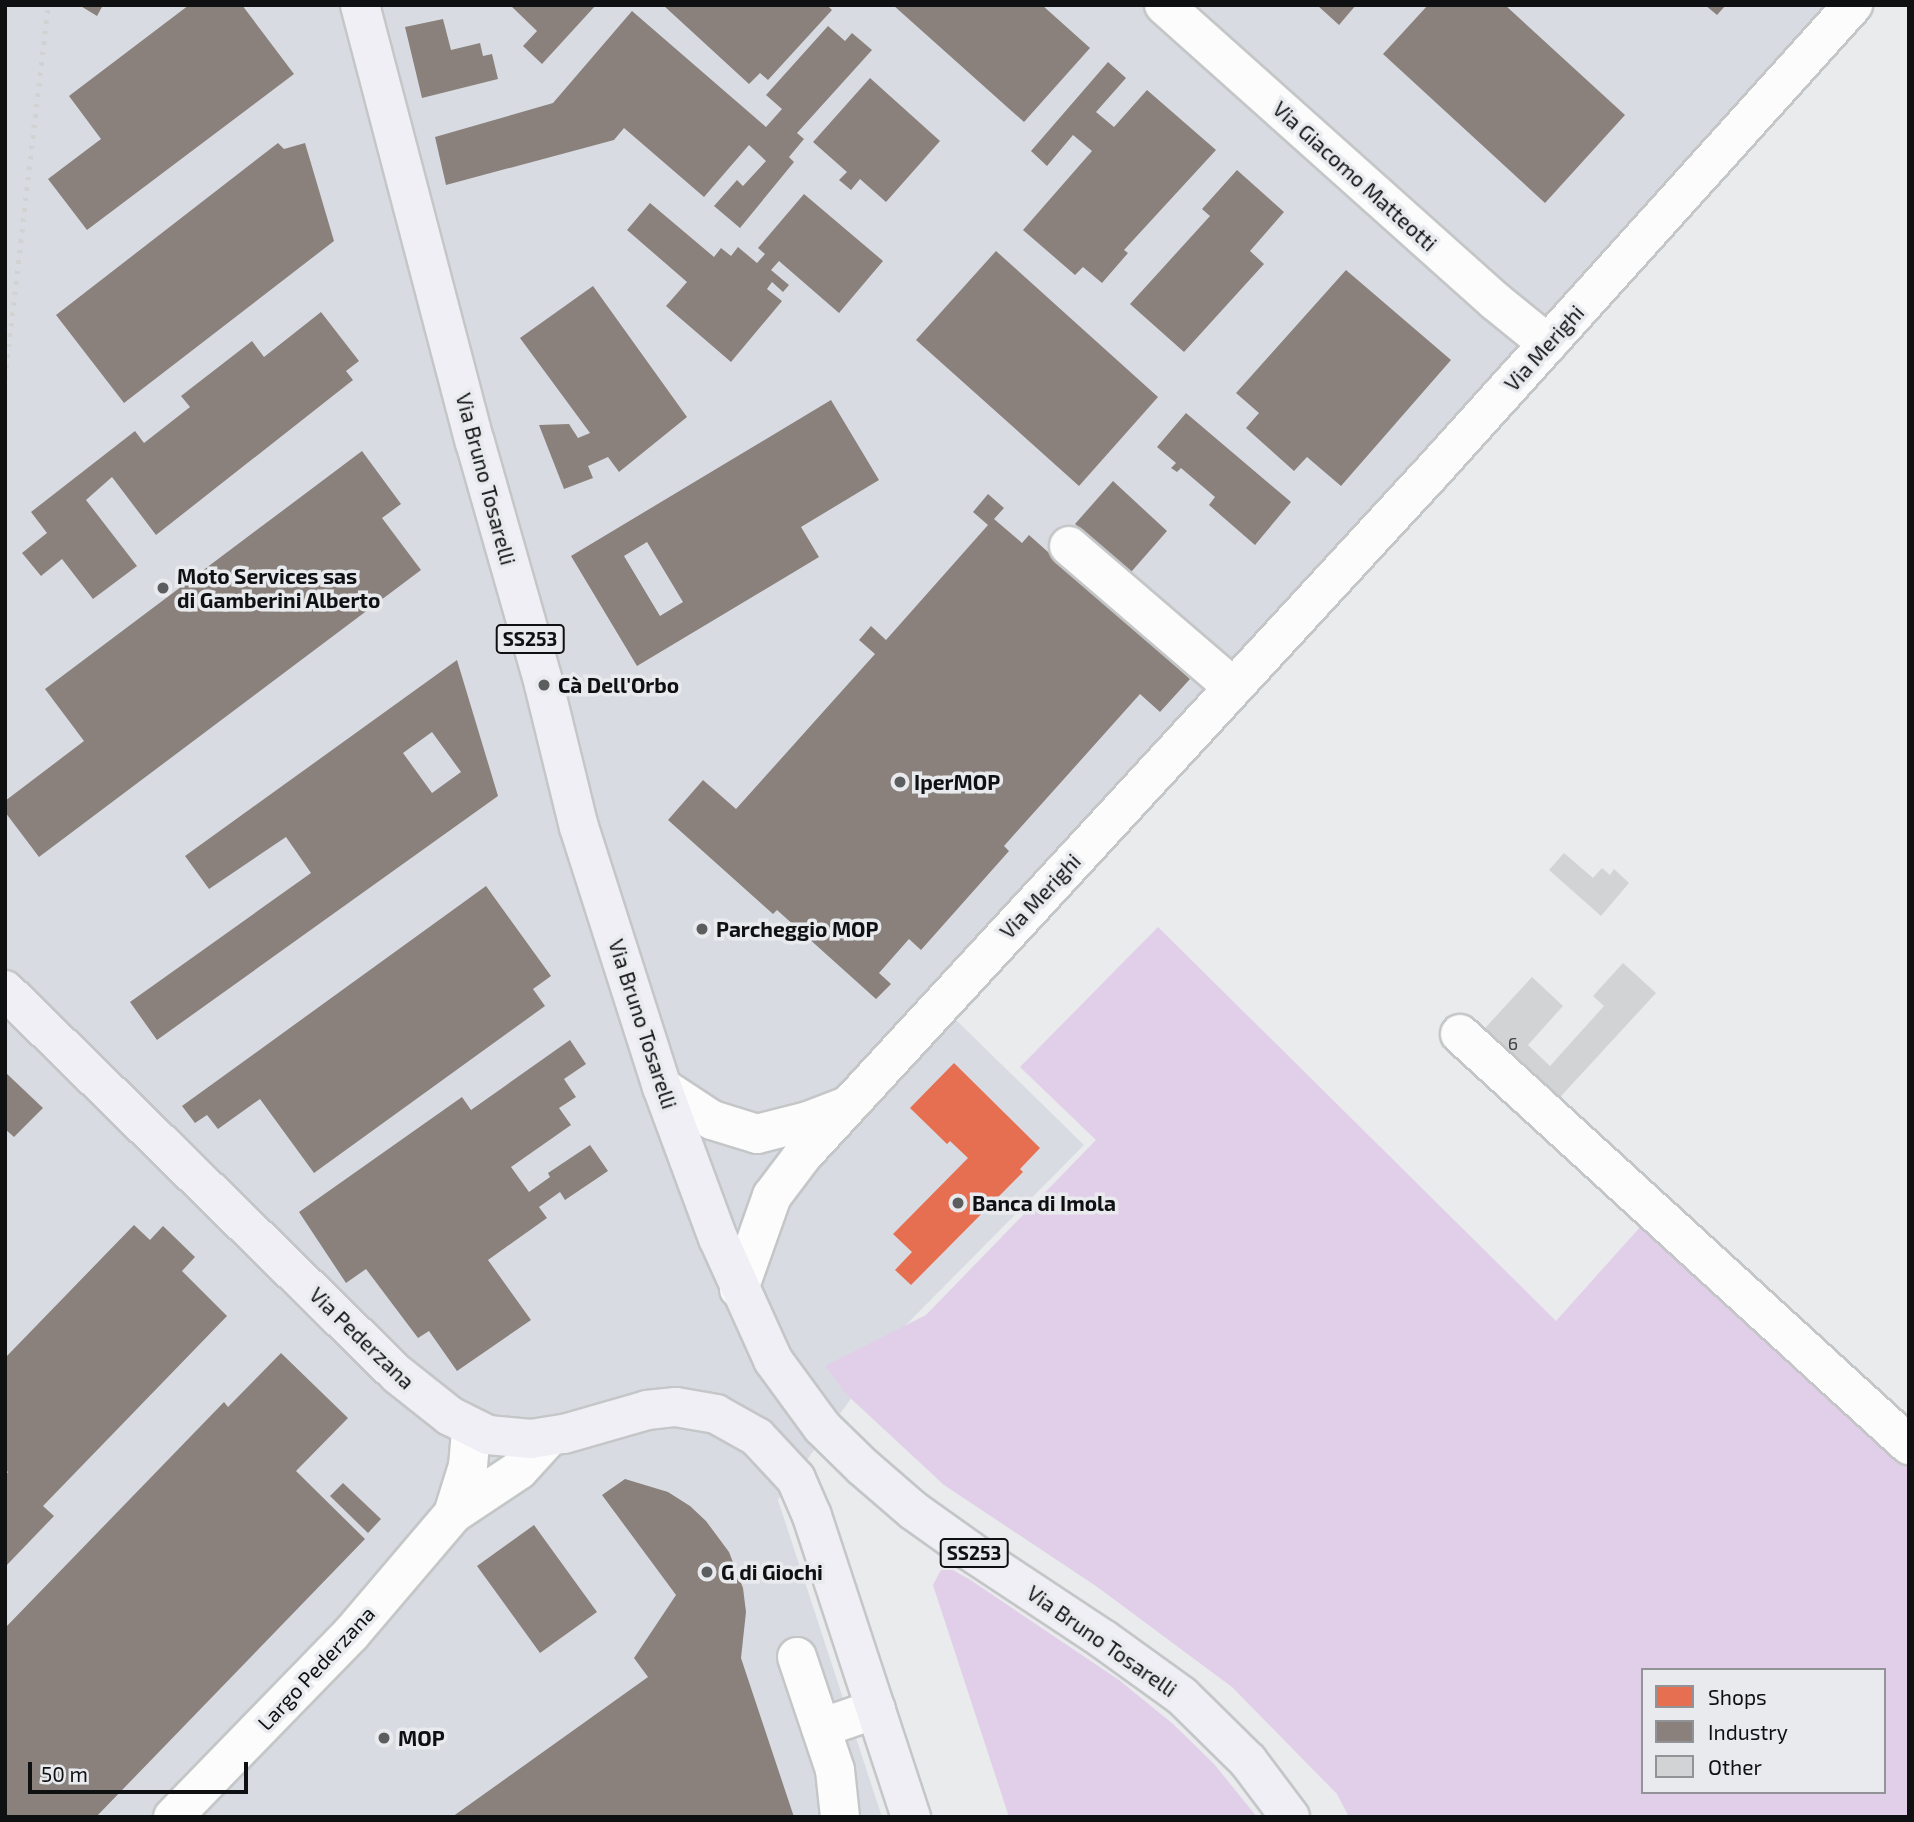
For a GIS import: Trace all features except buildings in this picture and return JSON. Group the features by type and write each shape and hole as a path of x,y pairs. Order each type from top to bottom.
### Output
{"main road":[{"name":"Via Bruno Tosarelli","path":"360,5 475,442 544,685 579,827 662,1087 738,1289 773,1360 795,1394 822,1427 863,1467 914,1511 958,1543 1182,1696 1248,1760 1290,1817"},
{"name":"Via Pederzana","path":"5,990 397,1374 434,1405 471,1427 509,1439 549,1437 648,1410 694,1410 716,1414 757,1437 796,1479 812,1516 876,1709"},
{"path":"876,1709 912,1817"}],"street":[{"name":"Via Giacomo Matteotti","path":"1164,5 1495,301 1548,344"},
{"name":"Via Merighi","path":"738,1289 772,1196 803,1155 1548,344 1853,5"},
{"path":"1069,546 1233,687"},
{"path":"1460,1034 1909,1445"},
{"name":"Via Merighi","path":"662,1087 712,1120 757,1134 808,1121 849,1105"},
{"name":"Largo Pederzana","path":"453,1514 468,1466 471,1427"},
{"name":"Largo Pederzana","path":"173,1817 351,1634 453,1514 519,1470 549,1437"},
{"path":"797,1657 835,1770 840,1817"},
{"path":"821,1728 876,1709"}],"shaded area":[{"path":"5,5 1848,5 951,1015 1084,1145 899,1332 778,1500 882,1817 5,1817"},
{"path":"1158,927 1556,1321 1642,1225 1909,1468 1909,1817 1349,1817 1337,1794 1232,1687 1096,1586 944,1485 846,1394 825,1366 926,1315 1096,1140 1020,1067"},
{"path":"941,1570 953,1570 972,1581 1119,1680 1173,1724 1214,1764 1257,1817 1009,1817 933,1585"}],"railway":[{"path":"5,378 48,5"}],"place":[{"name":"Moto Services sas di Gamberini Alberto","path":"163,588"},
{"name":"Cà Dell'Orbo","path":"544,685"},
{"name":"IperMOP","path":"900,782"},
{"name":"Parcheggio MOP","path":"702,929"},
{"name":"Banca di Imola","path":"958,1203"},
{"name":"G di Giochi","path":"707,1572"},
{"name":"MOP","path":"384,1738"}]}
